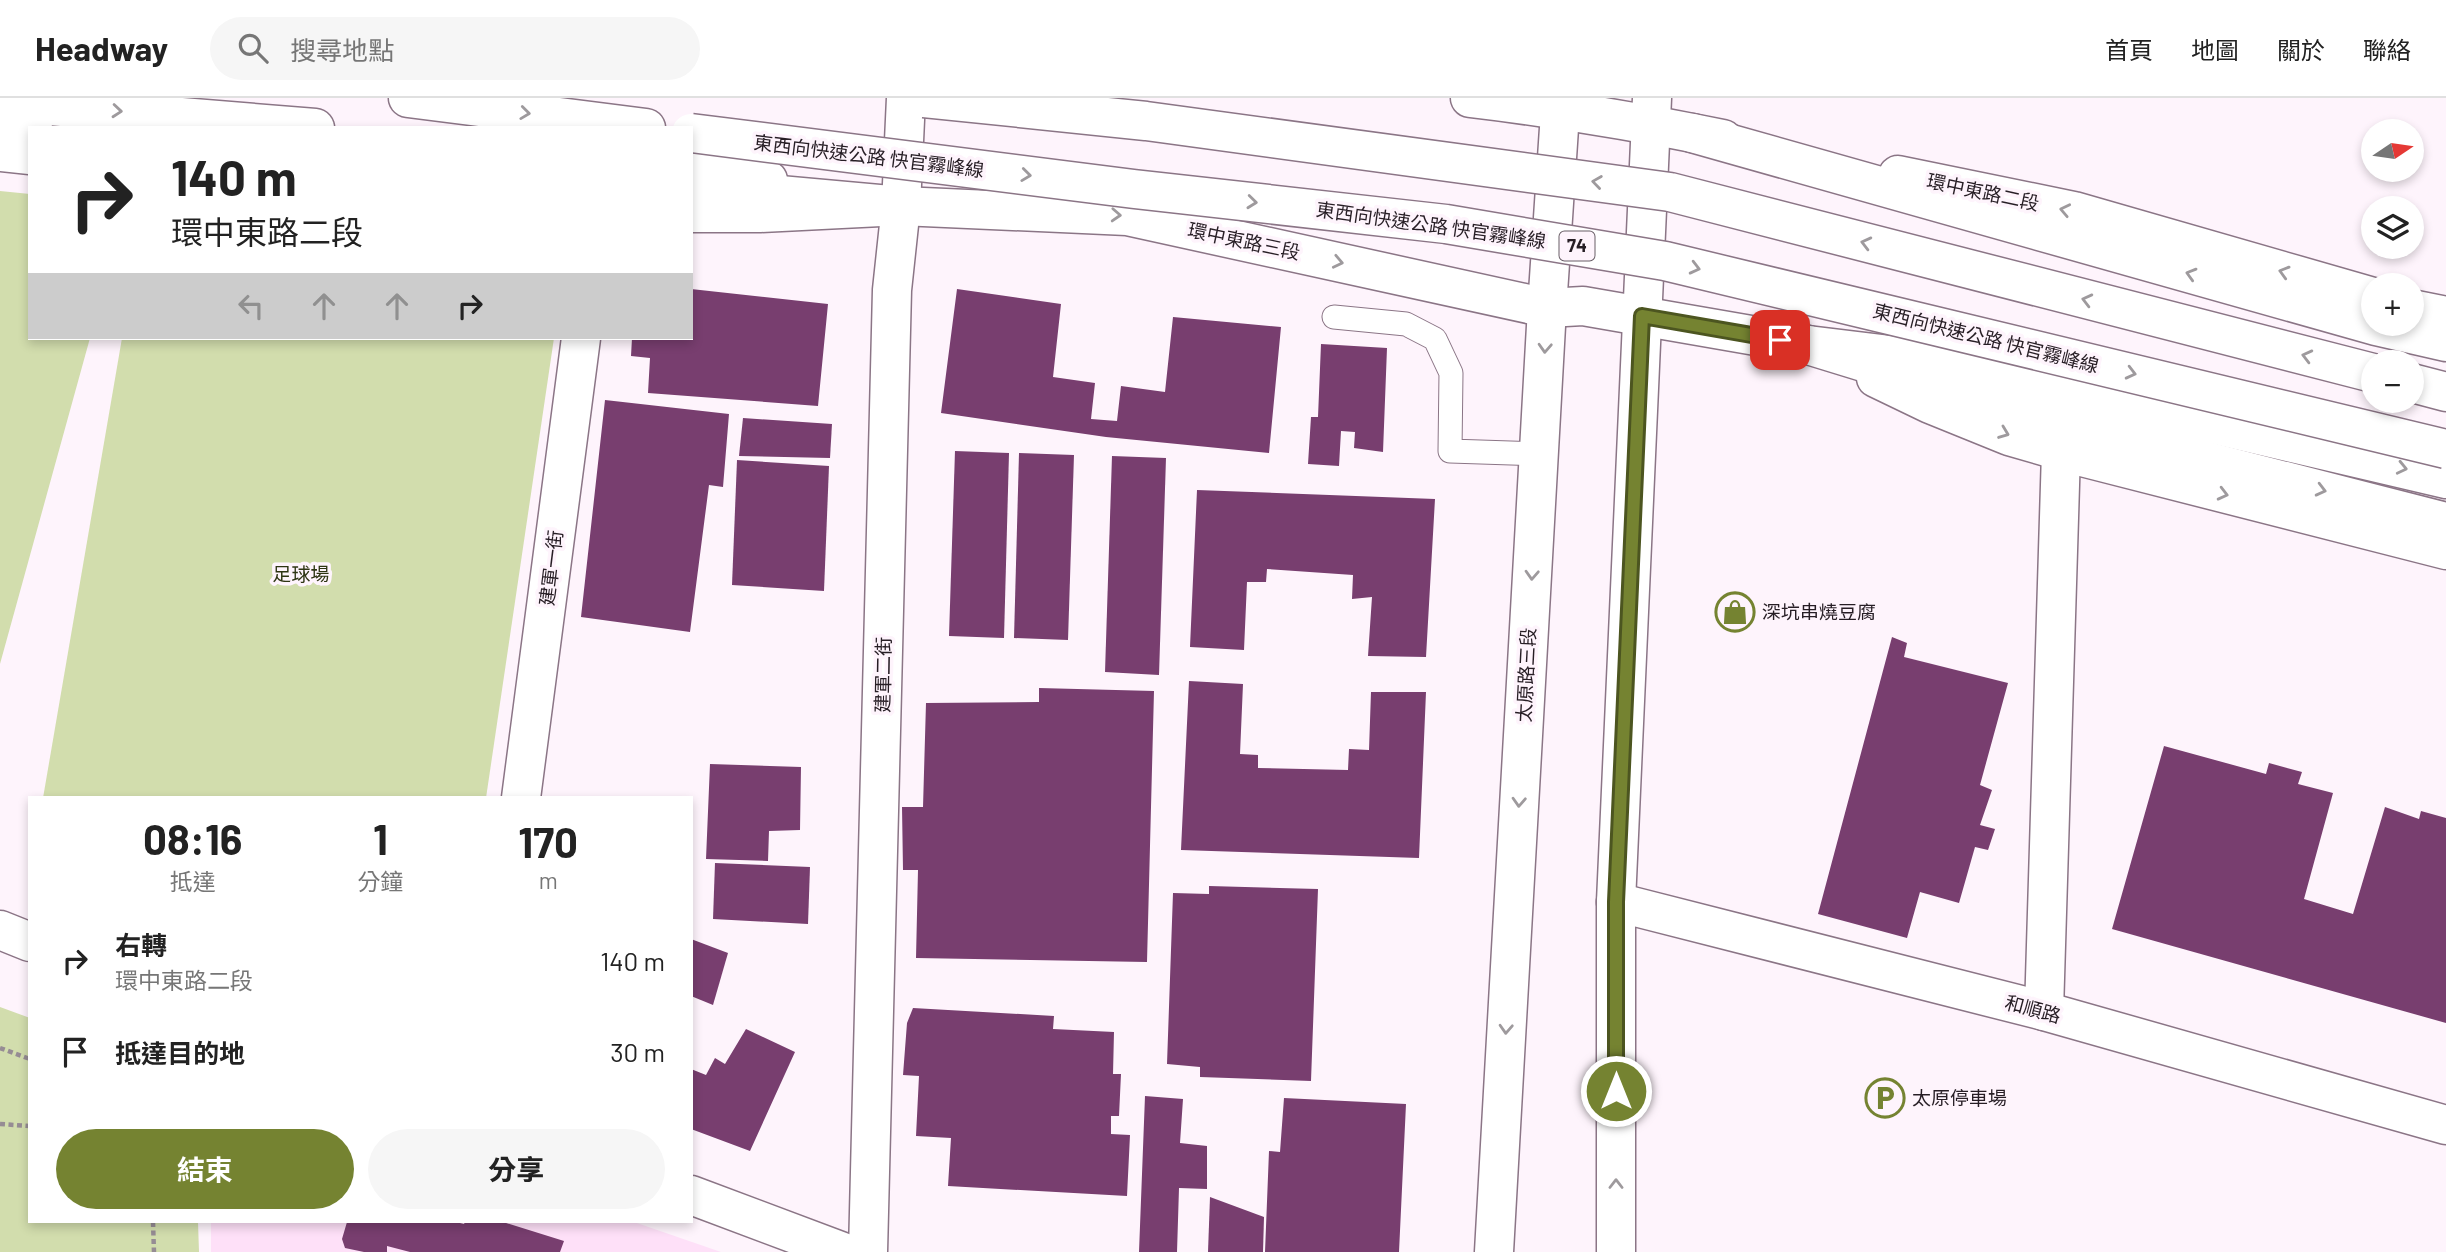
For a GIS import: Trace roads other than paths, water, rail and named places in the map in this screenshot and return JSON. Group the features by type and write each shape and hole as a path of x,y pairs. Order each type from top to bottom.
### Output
{"main road":[{"path":"408,98 630,126"},
{"name":"建軍二街","path":"868,1252 892,290 901,206 906,98"},
{"path":"925,98 1146,121 1670,192 2361,370"},
{"path":"1469,98 1569,107"},
{"path":"0,102 291,126"},
{"name":"環中東路二段","path":"1569,107 1651,111 1692,133 2074,211 2361,294"},
{"name":"太原路三段","path":"1494,1252 1539,454 1565,307 1569,107"},
{"path":"1616,1252 1616,902 1651,111"},
{"path":"0,125 28,128"},
{"name":"東西向快速公路 快官霧峰線","path":"693,133 1134,189 1446,224 1665,261 2446,449"},
{"path":"1692,133 2376,326 2446,342"},
{"path":"0,152 28,155"},
{"name":"環中東路三段","path":"693,165 901,206"},
{"path":"693,187 901,206"},
{"name":"環中東路三段","path":"693,213 760,213 901,206 1127,216 1565,307"},
{"path":"1565,307 1642,316 1808,345 1948,362 2446,479"},
{"path":"2424,311 2446,316"},
{"name":"建軍一街","path":"521,796 581,340"},
{"path":"1808,345 1930,404 2009,436 2061,452 2446,550"},
{"path":"1808,345 2085,430 2446,522"},
{"path":"2424,386 2446,392"},
{"path":"2044,1011 2061,452"},
{"name":"和順路","path":"1616,902 2044,1011 2446,1125"},
{"path":"0,930 28,941"},
{"path":"693,1196 843,1252"}],"lane":[{"path":"1334,317 1406,324 1435,339 1451,373 1450,451 1539,454"}],"place":[{"name":"深坑串燒豆腐","path":"1735,612"},
{"name":"太原停車場","path":"1885,1098"}],"park label":[{"name":"足球場","path":"301,574"}]}
